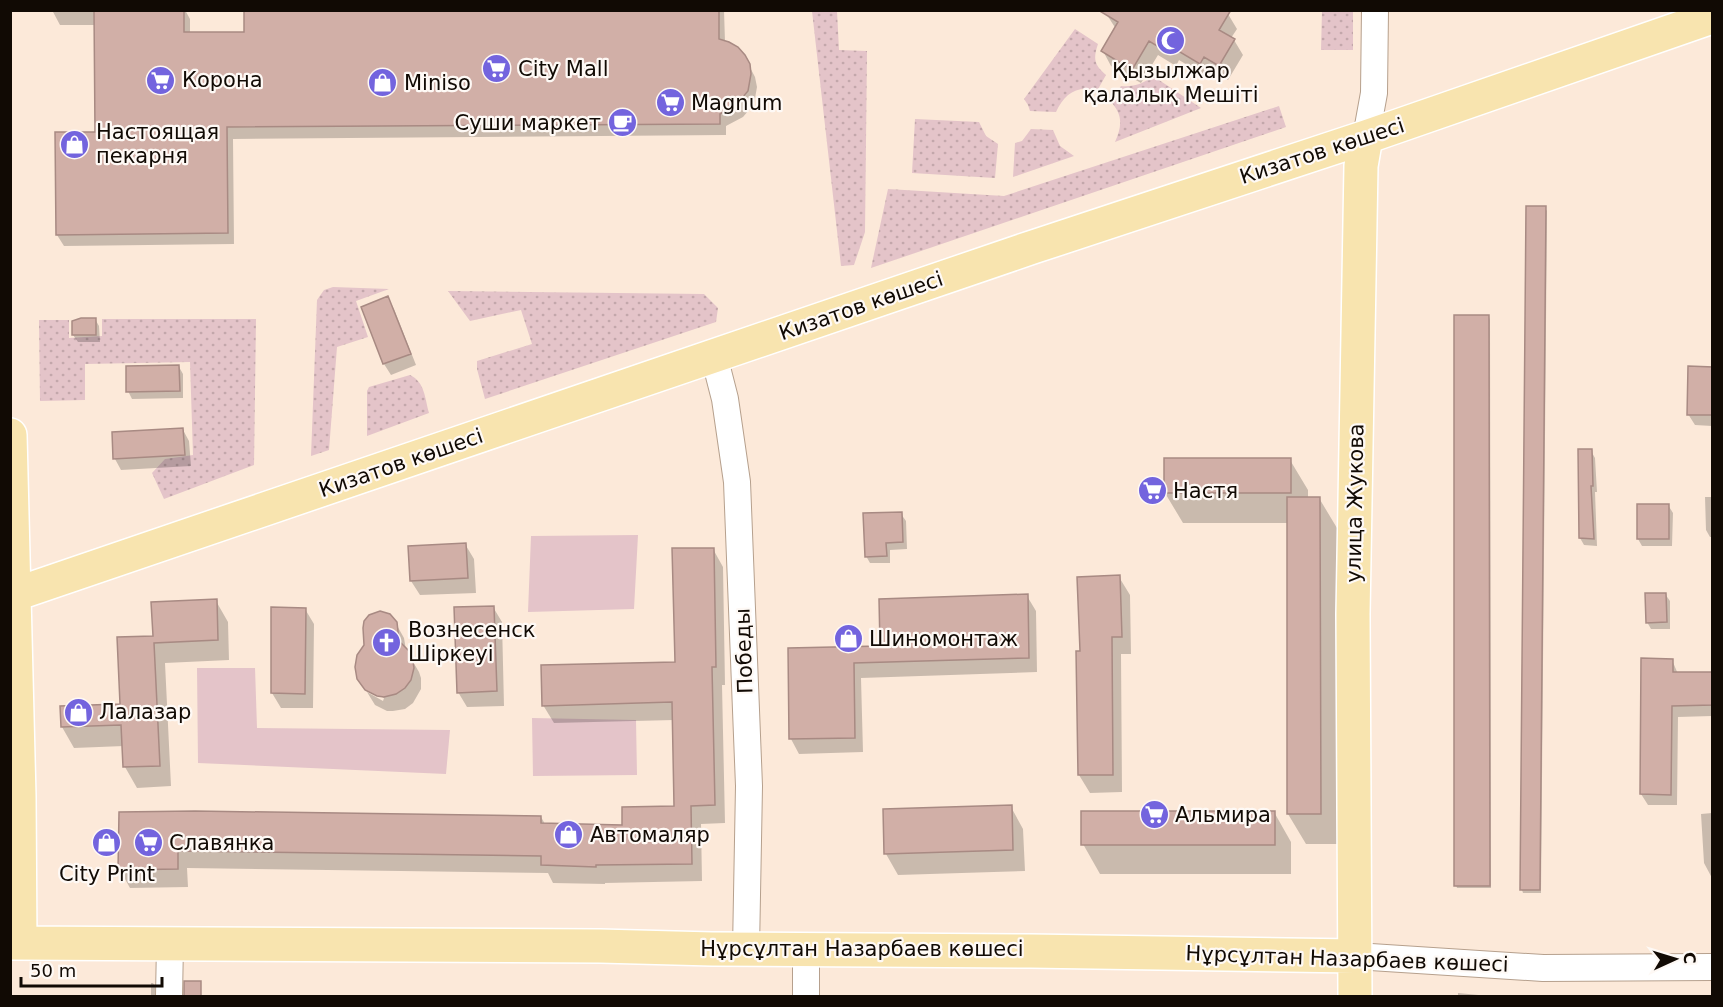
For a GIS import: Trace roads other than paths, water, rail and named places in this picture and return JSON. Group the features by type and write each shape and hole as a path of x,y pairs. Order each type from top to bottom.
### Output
{"main road":[{"name":"Кизатов көшесі","path":"13,596 1713,17"},
{"name":"улица Жукова","path":"1355,996 1354,590 1361,166 1366,137"},
{"path":"10,435 19,797 15,943"},
{"name":"Нұрсұлтан Назарбаев көшесі","path":"15,943 1018,950 1355,956"}],"street":[{"name":"улица Жукова","path":"1366,137 1374,93 1375,10"},
{"name":"Победы","path":"714,356 725,399 737,482 749,786 746,949"},
{"path":"170,996 171,944"},
{"path":"806,950 806,996"},
{"name":"Нұрсұлтан Назарбаев көшесі","path":"1355,956 1543,968 1713,967"}],"place":[{"name":"Қызылжар қалалық Мешіті","path":"1171,40"},
{"name":"City Mall","path":"497,69"},
{"name":"Корона","path":"161,80"},
{"name":"Miniso","path":"383,83"},
{"name":"Magnum","path":"670,103"},
{"name":"Суши маркет","path":"622,123"},
{"name":"Настоящая пекарня","path":"75,144"},
{"name":"Настя","path":"1152,491"},
{"name":"Шиномонтаж","path":"848,639"},
{"name":"Вознесенск Шіркеуі","path":"387,642"},
{"name":"Лалазар","path":"78,712"},
{"name":"Альмира","path":"1154,815"},
{"name":"Автомаляр","path":"569,835"},
{"name":"City Print","path":"107,843"},
{"name":"Славянка","path":"148,843"}]}
